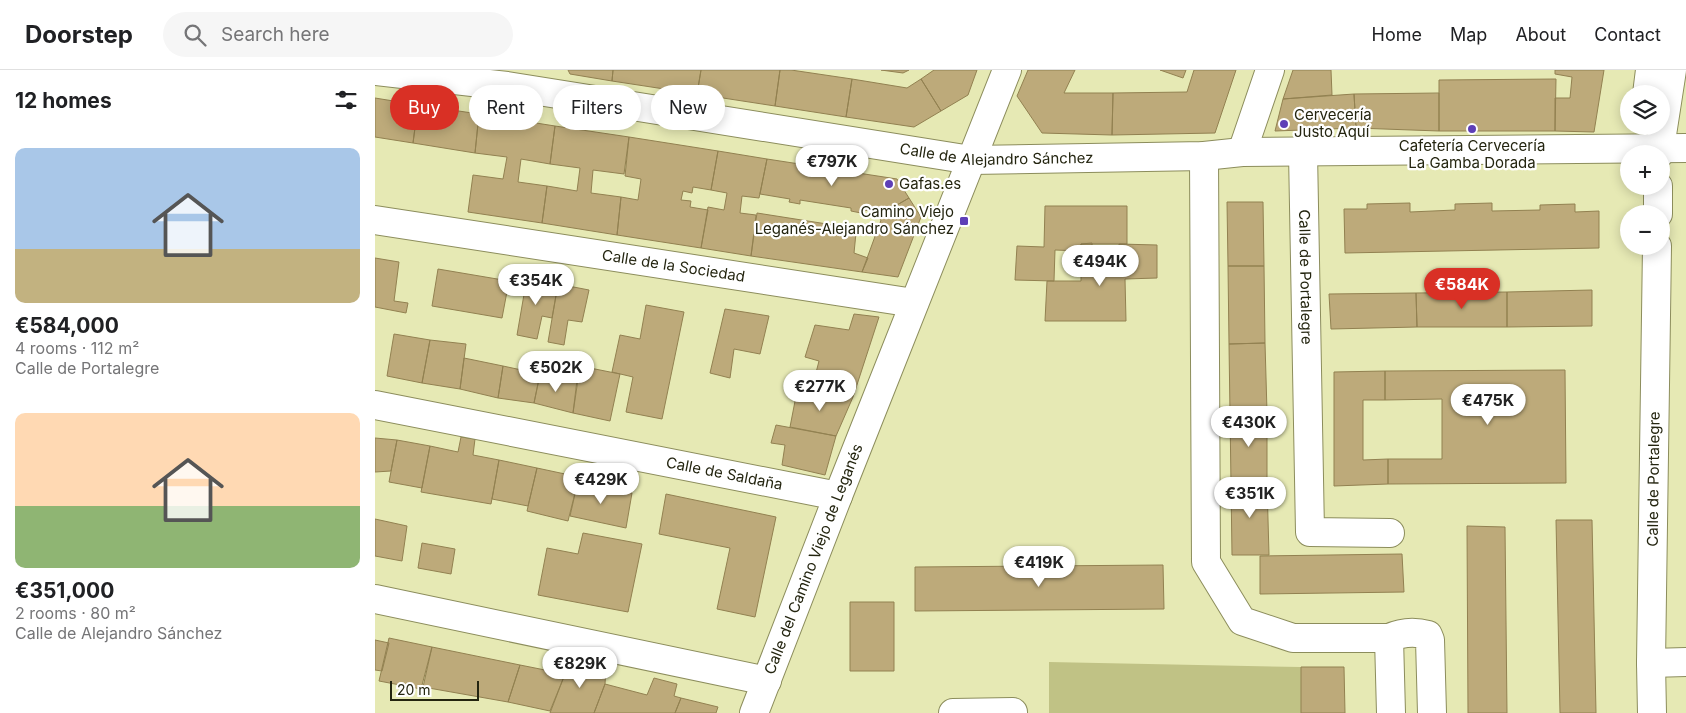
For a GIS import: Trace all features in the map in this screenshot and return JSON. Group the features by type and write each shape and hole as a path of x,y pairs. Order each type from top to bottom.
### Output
{"street":[{"name":"Calle del Camino Viejo de Leganés","path":"754,713 1007,70"},
{"path":"1242,152 1270,70"},
{"path":"1648,85 1650,70"},
{"path":"1655,142 1672,70"},
{"name":"Calle de Alejandro Sánchez","path":"375,71 514,78 971,160 1205,156 1242,152 1655,142 1686,148"},
{"name":"Calle de Portalegre","path":"1303,152 1309,532 1390,533"},
{"path":"1205,156 1206,562 1242,621 1293,638 1389,638 1400,633 1419,632 1428,635 1430,640 1432,713"},
{"name":"Calle de la Sociedad","path":"375,220 914,303"},
{"name":"Calle de Portalegre","path":"1652,713 1651,663 1657,255"},
{"name":"Calle de Saldaña","path":"375,405 838,496"},
{"path":"375,599 767,680"},
{"path":"1389,638 1391,713"},
{"path":"1651,663 1686,662"},
{"path":"953,713 1013,712"}],"green space":[{"path":"1049,662 1301,667 1301,713 1049,713"}],"building":[{"path":"568,70 613,70 612,81 570,74"},
{"path":"613,70 701,70 698,85 651,85 651,87 612,81"},
{"path":"701,70 780,70 775,106 725,98 725,85 698,85"},
{"path":"780,70 852,79 846,117 775,106"},
{"path":"881,70 909,70 903,73"},
{"path":"934,70 977,70 968,95 941,111 921,79"},
{"path":"1028,70 1075,70 1064,93 1113,93 1112,135 1042,133 1017,96"},
{"path":"1160,70 1186,70 1183,78"},
{"path":"1194,70 1236,70 1215,133 1112,135 1113,93 1187,92"},
{"path":"1293,70 1331,70 1332,95 1283,99"},
{"path":"1555,70 1604,70 1594,132 1555,131 1555,98 1570,98 1572,77 1555,74"},
{"path":"852,79 907,88 921,79 941,111 914,127 846,117"},
{"path":"1556,79 1555,131 1439,131 1439,80"},
{"path":"1439,93 1439,131 1356,128 1354,94"},
{"path":"1354,94 1356,128 1275,131 1283,99"},
{"path":"375,98 390,100 390,130 415,130 413,143 375,137"},
{"path":"459,111 469,113 469,130 477,130 475,153 413,143 415,130 459,130"},
{"path":"543,124 553,126 554,130 550,164 521,159 518,182 547,186 542,223 468,212 473,175 503,179 507,157 475,153 477,130 543,130"},
{"path":"554,130 582,130 629,137 624,174 593,170 591,193 621,197 617,235 542,223 547,186 577,191 580,168 550,164"},
{"path":"629,137 718,151 711,190 693,187 692,193 683,191 681,200 691,201 690,207 708,210 701,248 617,235 621,197 638,200 641,179 625,176"},
{"path":"718,151 767,159 759,198 742,196 740,213 756,215 751,256 701,248 708,207 724,210 727,193 711,190"},
{"path":"767,159 897,179 909,198 878,216 875,211 861,210 861,213 851,211 851,208 800,200 800,204 789,202 790,199 760,194"},
{"path":"909,198 921,217 898,277 862,272 881,220 878,216"},
{"path":"1227,202 1263,202 1264,266 1228,266"},
{"path":"1410,203 1410,212 1455,210 1455,204 1492,203 1492,211 1540,210 1540,205 1575,204 1575,212 1599,211 1599,248 1345,253 1344,209 1367,209 1367,204"},
{"path":"1045,206 1127,206 1127,244 1081,244 1081,251 1055,250 1054,281 1015,280 1017,246 1044,247"},
{"path":"757,213 846,227 845,232 856,233 854,253 868,258 862,272 751,256"},
{"path":"1092,243 1093,273 1120,273 1119,244 1157,245 1157,278 1125,279 1126,321 1045,321 1047,281 1081,281 1081,244"},
{"path":"375,258 399,262 394,301 408,303 406,313 375,307"},
{"path":"1228,266 1264,266 1265,343 1229,344"},
{"path":"438,269 509,281 502,318 432,306"},
{"path":"527,277 558,284 552,318 542,316 537,339 517,335"},
{"path":"558,284 589,290 582,322 568,320 564,345 548,342"},
{"path":"1592,290 1592,326 1507,327 1507,292"},
{"path":"1507,292 1507,327 1417,327 1416,293"},
{"path":"1416,293 1417,327 1331,329 1329,294"},
{"path":"646,305 684,312 662,419 626,412 633,377 612,372 620,335 640,339"},
{"path":"725,309 769,316 760,354 734,349 730,378 710,373"},
{"path":"854,314 879,317 853,397 811,392 819,361 805,357 815,325 849,330"},
{"path":"394,334 430,340 422,383 387,376"},
{"path":"430,340 466,344 460,389 422,383"},
{"path":"1265,343 1267,412 1230,413 1229,344"},
{"path":"464,358 503,366 498,398 460,389"},
{"path":"503,366 540,374 534,403 498,398"},
{"path":"580,366 620,374 610,421 573,413"},
{"path":"1565,370 1566,483 1388,484 1388,459 1442,459 1442,399 1385,400 1385,371"},
{"path":"1385,371 1385,400 1363,400 1363,460 1388,459 1388,484 1334,486 1334,372"},
{"path":"540,374 577,380 573,413 534,403"},
{"path":"797,391 853,397 836,436 790,427"},
{"path":"1267,412 1267,483 1231,484 1230,413"},
{"path":"776,425 836,436 825,475 782,465 785,445 771,443"},
{"path":"461,437 475,439 473,455 499,460 491,504 421,492 430,446 458,452"},
{"path":"375,438 397,440 391,471 375,472"},
{"path":"397,440 430,446 422,488 389,482"},
{"path":"499,460 537,468 528,506 492,499"},
{"path":"537,468 579,477 568,521 527,511"},
{"path":"578,481 632,493 626,528 570,516"},
{"path":"1267,483 1269,555 1232,555 1231,484"},
{"path":"666,494 776,517 755,617 717,609 730,548 659,534"},
{"path":"375,519 407,526 402,561 375,556"},
{"path":"1556,520 1592,520 1596,713 1560,713"},
{"path":"1467,526 1505,527 1507,713 1468,713"},
{"path":"583,533 642,544 628,612 538,595 547,548 578,554"},
{"path":"422,543 455,549 451,574 418,568"},
{"path":"1402,554 1404,592 1260,594 1260,556"},
{"path":"1163,565 1164,609 915,611 915,567"},
{"path":"850,602 894,602 894,671 850,671"},
{"path":"389,638 432,647 421,689 379,681"},
{"path":"375,640 389,643 382,671 375,670"},
{"path":"432,647 520,665 508,702 423,687"},
{"path":"568,661 606,667 605,684 594,713 550,713"},
{"path":"520,665 565,674 550,711 508,702"},
{"path":"1301,667 1344,667 1345,713 1301,713"},
{"path":"654,678 677,684 674,696 681,698 675,713 594,713 605,684 647,695"},
{"path":"681,698 718,707 716,713 675,713"}],"place":[{"name":"Cervecería Justo Aquí","path":"1284,124"},
{"name":"Cafetería Cervecería La Gamba Dorada","path":"1472,129"},
{"name":"Gafas.es","path":"889,184"},
{"name":"Camino Viejo Leganés-Alejandro Sánchez","path":"964,221"}]}
